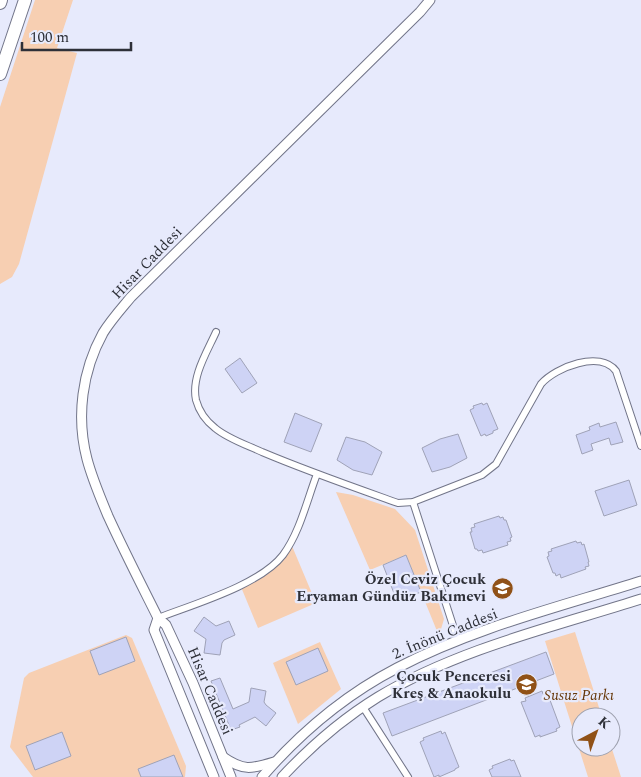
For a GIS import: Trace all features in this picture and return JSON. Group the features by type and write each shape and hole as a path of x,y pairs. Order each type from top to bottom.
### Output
{"highway":[{"path":"0,74 25,0"}],"street":[{"name":"Hisar Caddesi","path":"231,777 166,625 158,618 126,556 96,488 83,441 82,403 84,387 93,356 114,317 143,285 430,0"},
{"path":"216,332 198,372 195,389 196,400 204,417 216,430 317,474 398,503 413,502 482,476 490,470 496,464 535,393 547,377 557,371 583,363 601,361 613,367 621,380 641,446"},
{"path":"158,618 257,578 276,563 292,540 317,474"},
{"path":"413,502 458,640"},
{"name":"2. İnönü Caddesi","path":"262,777 317,722 354,694 395,669 458,640 641,581"},
{"name":"2. İnönü Caddesi","path":"282,777 324,736 363,707 421,674 498,644 641,599"},
{"name":"Hisar Caddesi","path":"158,618 154,630 214,777"},
{"path":"178,689 192,683"},
{"path":"354,694 408,777"},
{"path":"223,757 234,764 247,768 276,761"}],"green space":[{"path":"35,0 73,0 57,48 77,53 19,264 12,277 0,284 0,107"},
{"path":"336,492 353,495 395,509 415,530 444,619 439,636 406,555 370,570"},
{"path":"292,546 316,603 258,628 241,587 258,579"},
{"name":"Susuz Parkı","path":"575,632 599,707 571,707 571,723 545,641"},
{"path":"126,635 132,638 186,766 185,777 33,777 10,747 24,678 29,673"},
{"path":"320,642 341,689 298,724 273,663"},
{"name":"Susuz Parkı","path":"582,757 615,757 621,777 588,777"}],"building":[{"path":"240,358 257,383 242,393 225,369"},
{"path":"482,403 483,405 487,403 498,429 486,436 485,434 481,436 470,410 474,408 473,406"},
{"path":"295,413 322,424 311,452 284,442"},
{"path":"616,422 623,442 611,445 609,438 591,444 593,450 582,454 576,435 590,430 589,427 599,423 600,427"},
{"path":"458,434 467,458 450,467 432,472 422,448 440,439"},
{"path":"346,437 365,442 382,452 372,475 353,470 337,460"},
{"path":"629,480 637,505 604,516 595,491"},
{"path":"499,516 506,520 512,537 510,538 511,541 507,542 508,545 483,553 482,550 478,551 475,549 470,532 472,532 471,528 475,527 474,524"},
{"path":"576,541 577,543 581,542 582,545 584,544 589,566 585,567 586,569 561,578 560,574 556,576 547,557 549,556 548,552 552,551 551,549"},
{"path":"406,555 421,592 397,601 383,565"},
{"path":"204,617 216,626 229,621 235,635 224,640 220,655 204,653 206,639 194,631"},
{"path":"126,637 135,661 99,675 90,651"},
{"path":"318,648 328,671 296,685 286,662"},
{"path":"546,652 554,674 392,736 383,713"},
{"path":"220,678 233,709 249,702 251,688 266,691 264,702 276,713 266,726 255,717 239,725 240,727 231,730 211,681"},
{"path":"542,691 543,694 547,692 560,727 556,729 557,731 535,737 521,702 526,701 525,698"},
{"path":"441,731 442,734 445,732 459,767 439,777 439,775 434,777 420,742 424,740 423,738"},
{"path":"62,732 71,756 35,770 26,746"},
{"path":"174,755 183,777 141,777 138,769"},
{"path":"510,759 511,761 514,760 521,777 492,777 489,770 493,768 492,766"}],"place":[{"name":"Özel Ceviz Çocuk Eryaman Gündüz Bakımevi","path":"502,588"},
{"name":"Çocuk Penceresi Kreş & Anaokulu","path":"527,685"}]}
